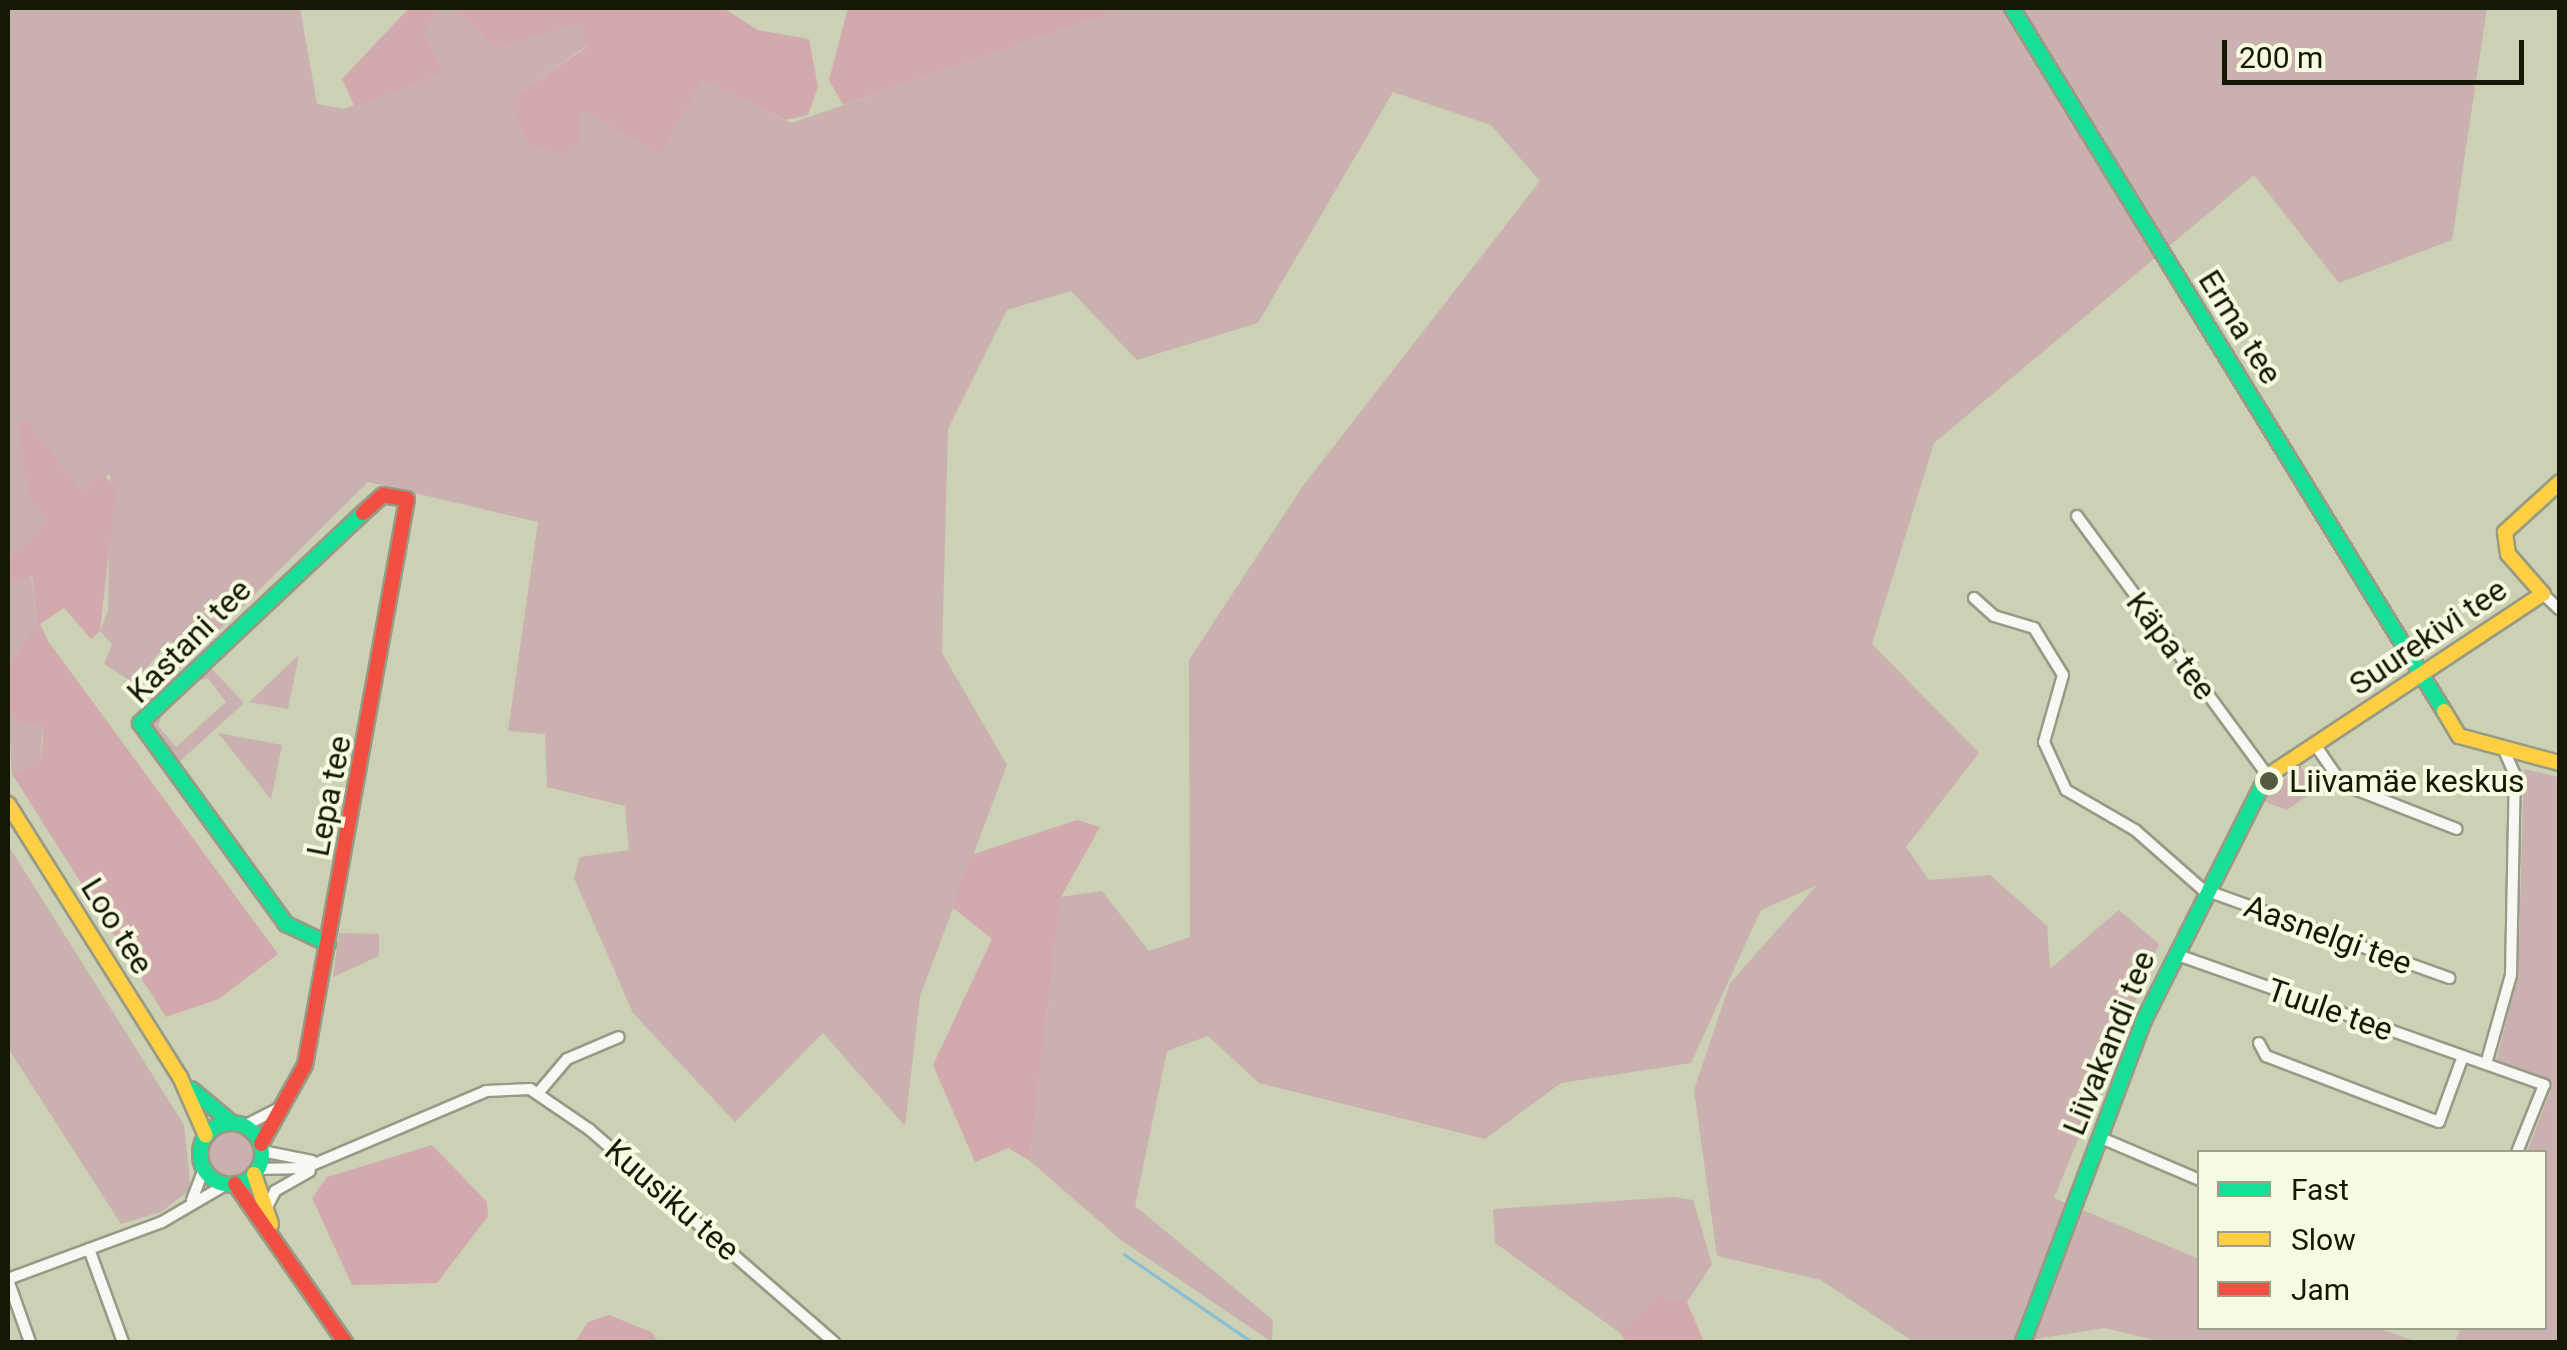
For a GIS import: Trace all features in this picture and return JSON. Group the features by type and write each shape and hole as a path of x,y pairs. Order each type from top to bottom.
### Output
{"street":[{"name":"Erma tee","path":"2012,8 2459,736 2505,753 2560,763"},
{"name":"Suurekivi tee","path":"2268,775 2543,594 2508,554 2505,532 2560,482"},
{"name":"Kastani tee","path":"328,944 286,924 140,723 378,496 407,500"},
{"name":"Lepa tee","path":"261,1148 290,1099 328,944 407,500"},
{"name":"Käpa tee","path":"2077,516 2268,775"},
{"path":"2543,594 2560,610"},
{"name":"Aasnelgi tee","path":"1974,598 1994,616 2034,628 2064,675 2044,742 2057,778 2206,891 2449,978"},
{"path":"2316,746 2342,784 2457,829"},
{"path":"2486,1064 2511,975 2515,775 2505,753"},
{"name":"Liivakandi tee","path":"2023,1342 2100,1137 2176,954 2268,775"},
{"name":"Loo tee","path":"8,804 180,1077 206,1136"},
{"name":"Tuule tee","path":"2176,954 2544,1086 2517,1150"},
{"path":"267,1207 275,1191 323,1161 497,1087 540,1092 558,1066 619,1037"},
{"path":"2259,1043 2266,1056 2438,1122 2463,1056"},
{"name":"Loo tee","path":"180,1077 238,1124"},
{"name":"Kuusiku tee","path":"540,1092 834,1342"},
{"path":"189,1205 204,1168 206,1136 290,1099"},
{"path":"238,1124 261,1148 323,1161"},
{"path":"2100,1137 2197,1179"},
{"path":"261,1148 256,1172 271,1224"},
{"path":"30,1342 8,1279 89,1250 256,1172 323,1161"},
{"path":"204,1168 231,1184 271,1224 345,1342"},
{"path":"89,1250 123,1342"}],"shaded area":[{"path":"8,8 300,8 317,104 344,109 442,73 425,32 438,8 452,8 496,49 580,22 587,46 510,99 582,110 702,79 791,123 1128,8 2487,8 2452,240 2339,283 2254,175 1934,443 1872,644 1979,753 1906,847 1929,880 1990,875 2047,926 2050,969 2119,910 2159,944 2054,1198 2197,1258 2197,1330 2384,1330 2417,1342 2162,1342 2105,1328 2016,1342 1914,1342 1821,1280 1717,1256 1694,1090 1730,983 1817,885 1761,910 1691,1063 1561,1083 1485,1139 1259,1083 1208,1036 1167,1051 1135,1206 1273,1320 1272,1342 1121,1240 1030,1161 1061,897 1102,891 1149,951 1190,937 1189,660 1303,486 1540,181 1491,125 1393,92 1258,323 1137,360 1071,291 1007,310 948,429 942,653 1007,765 920,996 905,1126 823,1033 735,1122 633,1013 574,878 580,857 629,850 625,806 547,787 545,734 508,731 538,522 368,482 192,657 169,641 134,683 104,664 112,644 100,631 108,611 110,474 8,559"},
{"path":"409,8 438,8 425,33 443,73 355,107 342,79"},
{"path":"452,8 723,8 758,30 809,39 818,87 808,115 786,120 702,80 661,154 582,110 578,143 560,155 527,142 510,99 587,47 580,23 496,49"},
{"path":"848,8 1128,8 843,105 829,80"},
{"path":"26,419 81,491 101,471 116,490 100,631 91,639 64,608 40,624 48,641 278,954 219,999 166,1017 12,774 40,759 43,741 43,726 19,723 8,709 8,666 37,622 32,576 8,582 8,559 49,522 29,500 18,424"},
{"path":"31,575 37,622 8,666 8,582"},
{"path":"299,655 288,709 249,702"},
{"path":"208,665 244,703 179,762 148,723 164,708 158,726 176,747 226,702 208,678 190,683"},
{"path":"8,709 19,723 43,726 40,759 12,774"},
{"path":"218,733 282,745 271,799"},
{"path":"2299,764 2306,774 2317,766 2326,783 2287,810 2263,801"},
{"path":"2524,769 2559,777 2559,1342 2455,1342 2459,1330 2547,1330 2547,1150 2528,1150 2553,1084 2496,1061 2518,976"},
{"path":"1077,820 1100,827 1061,897 1030,1161 1008,1148 975,1162 933,1065 992,939 952,907 971,855"},
{"path":"8,845 184,1125 191,1189 161,1212 121,1224 8,1048"},
{"path":"339,933 379,934 379,956 333,977"},
{"path":"231,1131 247,1138 254,1154 247,1170 231,1177 215,1170 208,1154 215,1138"},
{"path":"432,1145 487,1202 488,1216 437,1283 352,1285 312,1198 327,1177"},
{"path":"1674,1197 1693,1200 1712,1264 1687,1302 1657,1295 1619,1332 1495,1243 1493,1209"},
{"path":"1657,1295 1687,1302 1704,1342 1627,1342 1619,1332"},
{"path":"609,1315 651,1332 659,1342 575,1342 588,1322"}],"waterway":[{"path":"1124,1254 1252,1342"}],"traffic: fast":[{"path":"2012,8 2444,711"},
{"path":"328,944 286,924 140,723 363,513"},
{"path":"2023,1342 2145,1018 2266,777"},
{"path":"191,1089 232,1123"},
{"path":"231,1123 253,1132 262,1154 253,1176 231,1185 209,1176 200,1154 209,1132 231,1123"}],"traffic: slow":[{"path":"2266,777 2543,594 2508,554 2505,532 2560,482"},
{"path":"2444,711 2459,736 2560,763"},
{"path":"8,804 180,1077 206,1136"},
{"path":"254,1174 271,1224"}],"traffic: jam":[{"path":"261,1144 305,1065 407,499 383,495 363,513"},
{"path":"235,1184 345,1342"}],"place":[{"name":"Liivamäe keskus","path":"2269,781"}]}
